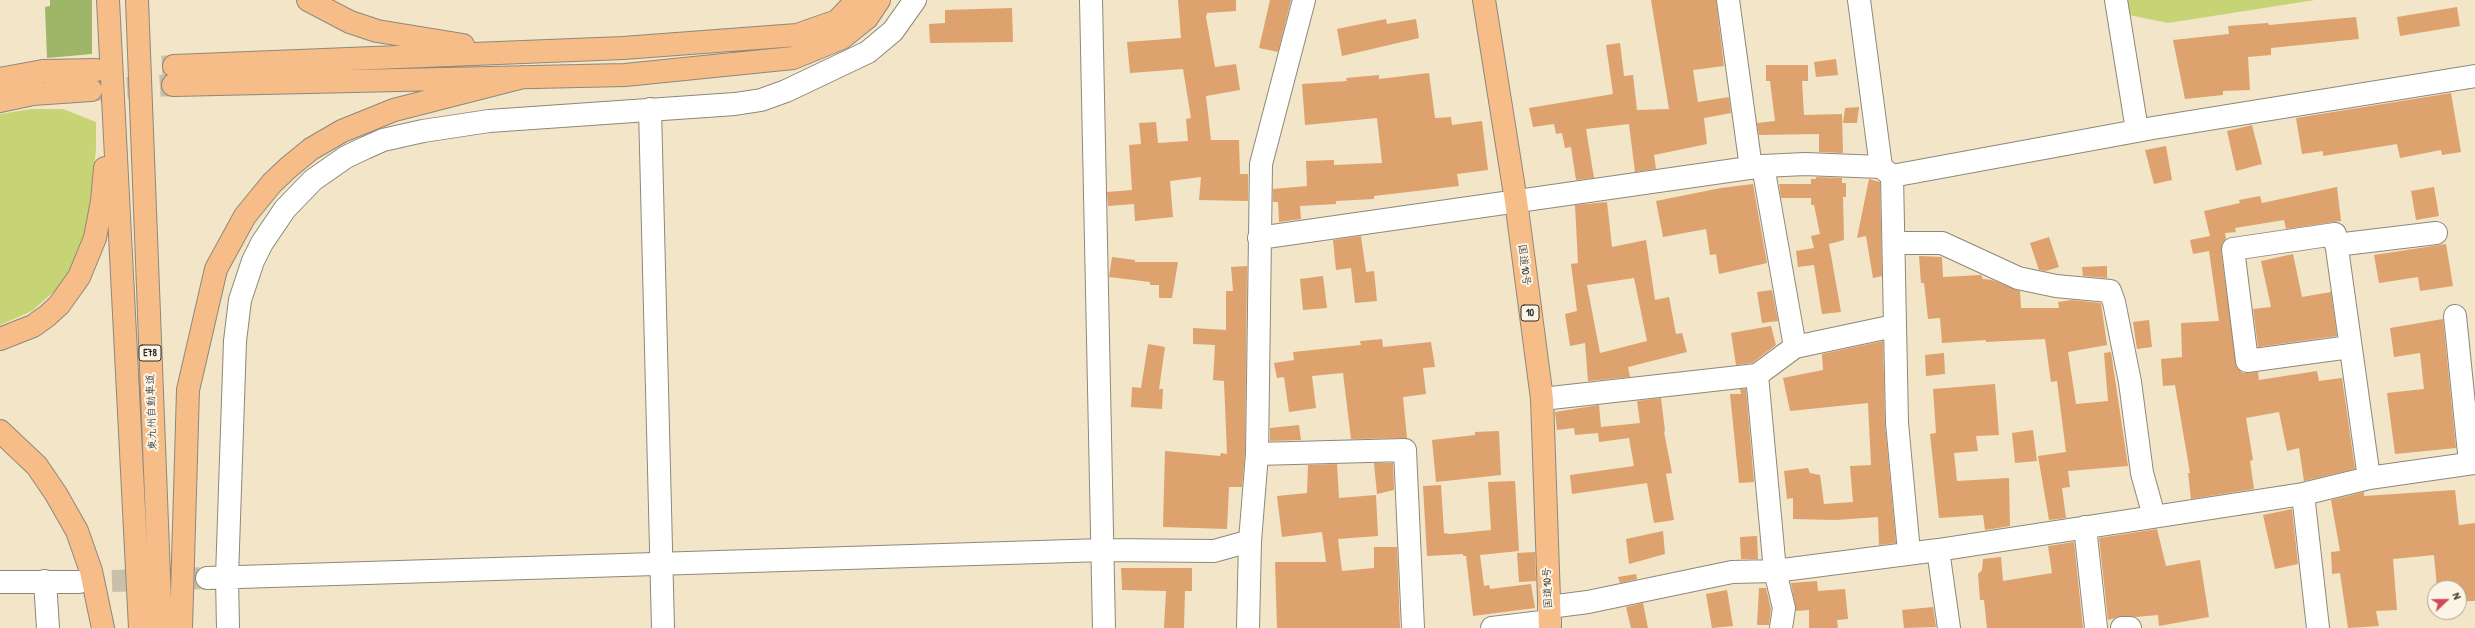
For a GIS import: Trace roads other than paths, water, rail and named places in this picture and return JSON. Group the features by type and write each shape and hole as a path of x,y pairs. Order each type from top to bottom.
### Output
{"highway":[{"name":"E78","path":"100,80 108,0"},
{"path":"0,339 33,326 59,305 78,278 94,238 102,201 105,158 108,0"},
{"name":"東九州自動車道","path":"137,0 161,628"},
{"path":"308,0 350,22 377,32 405,38 520,53"},
{"path":"857,0 837,20 797,36 174,75 523,77 625,75 793,58 842,38 866,18 879,0"},
{"name":"国道10号","path":"1484,0 1516,202 1542,399 1550,619"},
{"path":"0,79 44,71 100,80"},
{"path":"181,628 188,390 216,269 245,216 272,183 289,167 311,149 342,131 394,110 523,77"},
{"path":"0,101 100,80"},
{"name":"東九州自動車道","path":"100,80 140,628"},
{"path":"0,431 38,466 77,531 91,571 103,628"}],"street":[{"path":"228,628 217,578 235,341 240,300 253,261 262,243 284,209 313,180 346,157 383,140 403,135 490,121 748,103 786,92 868,52 893,31 915,0"},
{"path":"1091,0 1104,628"},
{"path":"1248,628 1250,541 1257,454 1261,164 1304,0"},
{"path":"1728,0 1757,167 1795,347"},
{"path":"1859,0 1886,172 1894,242 1894,326 1897,423 1909,552"},
{"path":"2116,0 2137,130"},
{"path":"1259,238 1424,213 1516,202 1757,167 1805,164 1886,172 2475,76"},
{"path":"650,109 660,565 663,628"},
{"path":"2336,245 2436,233"},
{"path":"2350,347 2247,361 2233,249 2335,234 2369,478"},
{"path":"1894,242 1942,243 2018,278 2056,286 2110,291 2114,302 2130,382 2142,473 2154,516"},
{"path":"1492,628 1550,619 1588,602 1732,572 1775,571 1909,552 1938,550 2303,494 2369,478 2472,463 2455,316"},
{"path":"1542,399 1757,375 1795,347 1894,326"},
{"path":"1757,375 1775,571 1784,608 1781,628"},
{"path":"1257,454 1405,450 1413,628"},
{"path":"2303,494 2318,628"},
{"path":"2085,527 2096,628"},
{"path":"217,578 1103,550 1214,551 1250,541"},
{"path":"1938,550 1949,628"},
{"path":"45,581 48,628"},
{"path":"0,582 79,582"},
{"path":"2122,628 2130,628"}],"tunnel":[{"path":"96,70 174,66"},
{"path":"94,90 173,85"},
{"path":"79,582 207,578"}]}
